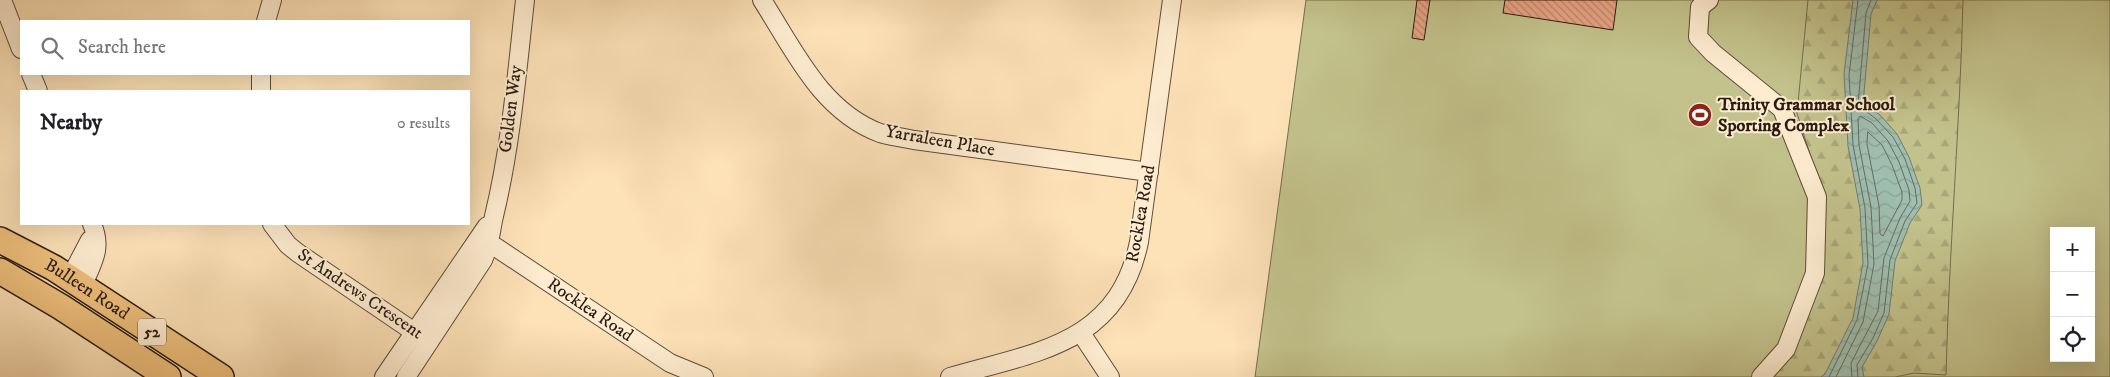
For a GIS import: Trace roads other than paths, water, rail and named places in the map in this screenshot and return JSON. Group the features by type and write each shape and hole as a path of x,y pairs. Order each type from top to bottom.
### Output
{"highway":[{"name":"Bulleen Road","path":"0,240 54,268 221,377"},
{"name":"Bulleen Road","path":"0,271 61,307 168,377"},
{"path":"61,307 76,283"}],"street":[{"path":"2,0 20,46"},
{"path":"266,20 272,0"},
{"name":"Golden Way","path":"384,377 422,336 483,260 485,240 493,218 502,176 525,0"},
{"name":"Yarraleen Place","path":"762,0 817,86 829,100 855,120 880,132 914,140 1148,172"},
{"name":"Rocklea Road","path":"950,377 1045,349 1081,333 1108,310 1119,294 1129,276 1139,242 1172,0"},
{"path":"1710,0 1700,7 1698,37 1713,53 1782,109 1817,197 1815,272 1786,349 1761,377"},
{"path":"31,75 38,90"},
{"path":"261,90 262,75"},
{"path":"76,283 89,242 92,225"},
{"name":"St Andrews Crescent","path":"273,225 278,234 298,253 422,336"},
{"name":"Rocklea Road","path":"485,240 668,370 704,377"},
{"path":"1081,333 1110,377"},
{"name":"Golden Way","path":"406,377 422,336"}],"water":[{"path":"1853,0 1877,0 1871,14 1863,104 1880,115 1897,134 1909,157 1920,188 1922,205 1910,223 1895,261 1889,314 1877,341 1862,367 1864,377 1821,377 1825,374 1853,318 1863,263 1860,209 1848,146 1844,74"}],"place":[{"name":"Trinity Grammar School Sporting Complex","path":"1700,115"}]}
